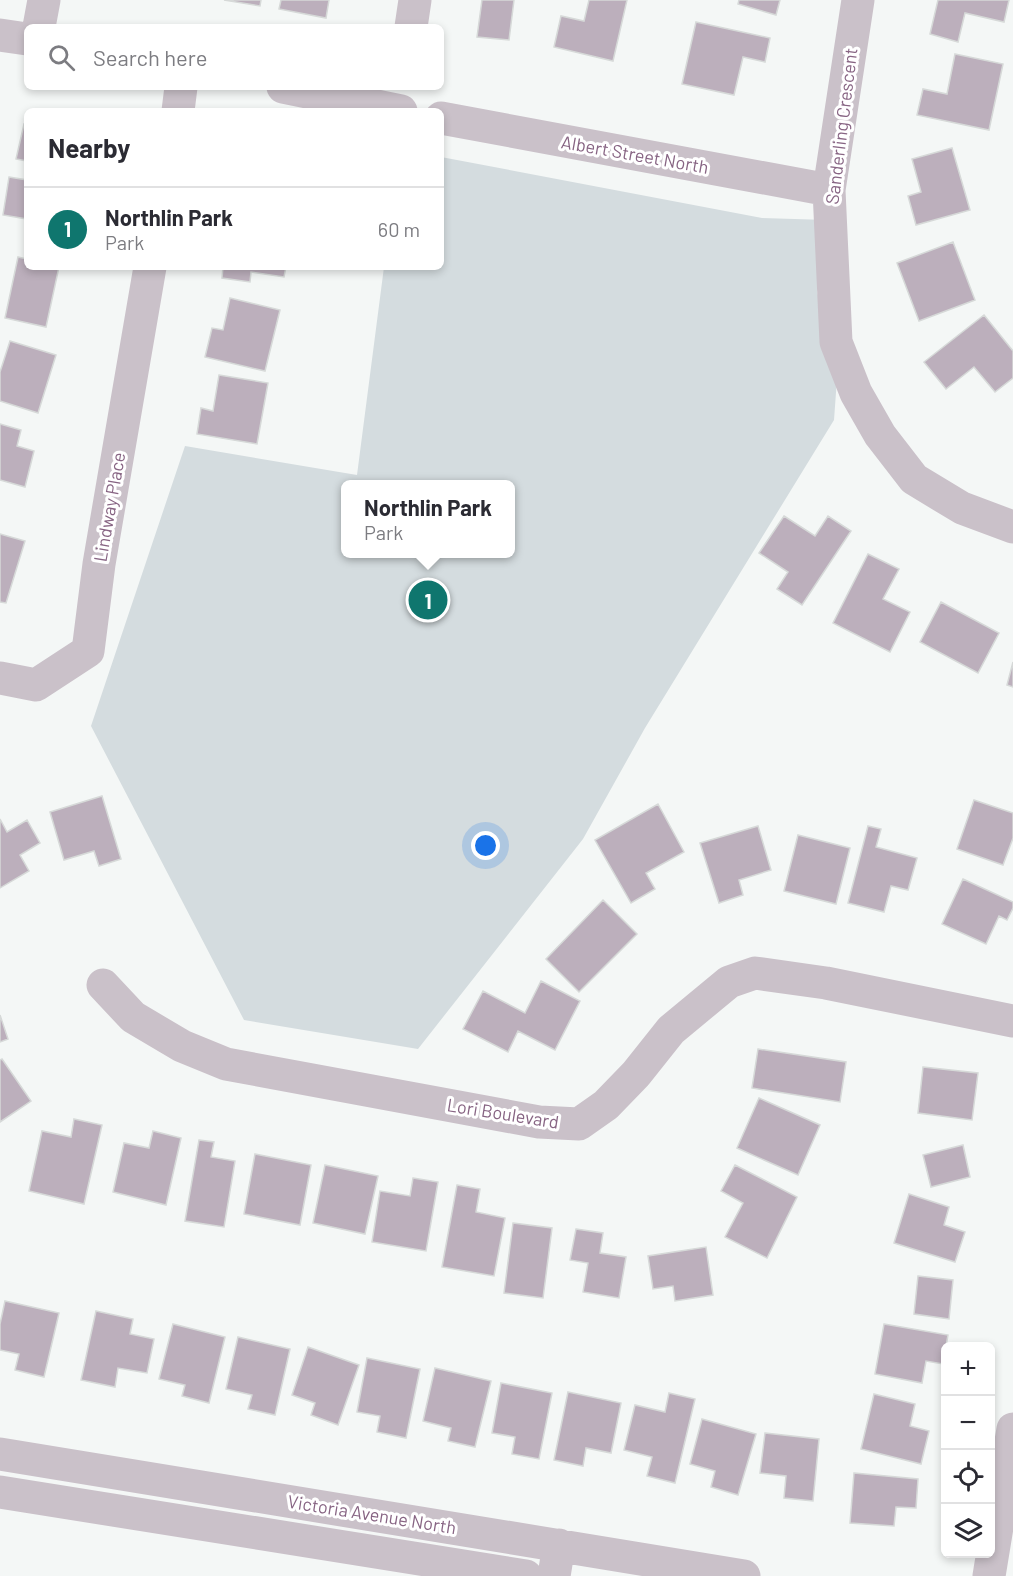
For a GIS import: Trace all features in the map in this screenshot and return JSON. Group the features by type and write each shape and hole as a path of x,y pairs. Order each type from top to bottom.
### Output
{"street":[{"path":"40,24 44,0"},
{"path":"411,24 415,0"},
{"name":"Sanderling Crescent","path":"858,0 829,190 836,342 856,393 880,435 914,479 962,508 1013,527"},
{"path":"0,35 24,39"},
{"path":"178,108 180,90"},
{"path":"298,90 385,108"},
{"path":"400,108 402,90"},
{"name":"Albert Street North","path":"444,119 829,190"},
{"name":"Lindway Place","path":"0,678 36,685 88,651 99,564 149,270"},
{"name":"Lori Boulevard","path":"103,985 133,1017 182,1046 226,1064 549,1123 579,1124 606,1105 636,1074 670,1029 729,982 755,973 826,983 1013,1021"},
{"path":"989,1576 1013,1429"},
{"name":"Victoria Avenue North","path":"0,1454 48,1461 557,1561 744,1576"},
{"path":"39,1499 48,1461"},
{"name":"Victoria Avenue North","path":"0,1492 526,1576"}],"shaded area":[{"path":"444,158 762,218 827,220 817,292 838,365 834,420 645,728 583,839 418,1049 244,1020 91,726 185,446 357,475 384,270 444,270"}],"building":[{"path":"224,0 261,0 260,6"},
{"path":"281,0 329,0 326,18 279,9"},
{"path":"482,0 514,0 509,40 477,37"},
{"path":"589,0 627,0 613,61 554,47 561,16 584,21"},
{"path":"739,0 780,0 776,15 738,4"},
{"path":"938,0 1009,0 1004,22 965,13 958,42 930,34"},
{"path":"696,22 770,38 765,62 743,57 734,95 682,84"},
{"path":"955,54 1003,64 989,130 917,115 923,89 947,94"},
{"path":"24,124 24,160 16,159"},
{"path":"952,148 970,210 916,225 908,196 921,192 912,159"},
{"path":"9,177 24,180 24,218 3,215"},
{"path":"953,242 975,300 919,321 897,263"},
{"path":"18,257 24,258 24,270 58,270 46,327 5,318"},
{"path":"223,270 285,270 284,277 251,272 250,282 222,278"},
{"path":"230,298 280,310 265,371 205,357 212,328 223,330"},
{"path":"984,315 1013,351 1013,378 995,392 974,367 946,389 924,362"},
{"path":"10,341 56,355 38,413 0,401 0,372"},
{"path":"219,375 268,383 257,444 197,434 201,408 213,411"},
{"path":"0,424 21,430 17,446 34,451 25,487 0,480"},
{"path":"784,516 815,536 828,516 851,531 802,605 777,589 788,572 759,553"},
{"path":"0,534 25,541 6,603 0,602"},
{"path":"868,554 899,569 883,599 910,612 890,652 833,623"},
{"path":"941,602 999,633 978,673 920,642"},
{"path":"1013,662 1013,687 1007,685"},
{"path":"102,796 121,859 99,866 94,851 64,860 50,812"},
{"path":"974,800 1013,813 1013,838 1003,865 957,849"},
{"path":"658,804 684,852 646,873 655,889 631,903 595,840"},
{"path":"0,819 7,832 27,820 40,843 20,855 29,871 0,888"},
{"path":"758,826 771,870 739,880 743,895 719,903 700,843"},
{"path":"868,826 881,829 876,847 917,858 908,890 891,886 884,912 848,903"},
{"path":"798,835 850,848 836,904 784,891"},
{"path":"963,879 1013,902 1013,908 1007,920 999,916 986,944 942,924"},
{"path":"603,900 637,934 579,992 546,959"},
{"path":"541,981 580,1001 555,1050 518,1031 508,1052 463,1029 483,991 525,1013"},
{"path":"0,1015 8,1039 0,1042"},
{"path":"758,1049 846,1062 840,1102 752,1088"},
{"path":"2,1059 31,1101 0,1122 0,1060"},
{"path":"923,1067 978,1073 972,1120 918,1113"},
{"path":"759,1098 820,1125 798,1175 737,1148"},
{"path":"74,1119 102,1125 84,1204 29,1191 42,1131 71,1137"},
{"path":"153,1131 181,1138 166,1205 113,1192 124,1143 149,1148"},
{"path":"199,1140 214,1142 211,1157 235,1161 224,1227 185,1221"},
{"path":"963,1145 970,1177 931,1187 923,1155"},
{"path":"255,1154 311,1165 300,1225 244,1214"},
{"path":"325,1165 378,1176 365,1234 313,1223"},
{"path":"735,1165 797,1197 767,1258 725,1237 743,1203 721,1191"},
{"path":"413,1178 438,1182 426,1251 372,1242 380,1191 410,1196"},
{"path":"457,1185 480,1189 476,1212 505,1218 494,1276 442,1267"},
{"path":"909,1194 949,1207 944,1225 965,1232 955,1262 894,1243"},
{"path":"513,1223 552,1228 543,1298 504,1293"},
{"path":"576,1229 603,1233 600,1253 626,1257 619,1298 583,1292 588,1263 570,1260"},
{"path":"706,1247 713,1295 675,1301 673,1286 653,1289 648,1256"},
{"path":"918,1276 953,1280 949,1319 914,1314"},
{"path":"5,1301 59,1313 44,1377 15,1370 19,1354 0,1350 0,1324"},
{"path":"96,1311 133,1319 130,1334 154,1339 147,1373 118,1368 115,1387 81,1380"},
{"path":"173,1324 225,1337 209,1403 182,1396 185,1385 159,1379"},
{"path":"884,1324 948,1335 947,1342 941,1342 941,1364 926,1361 922,1383 875,1374"},
{"path":"238,1337 290,1349 275,1415 248,1409 252,1395 226,1389"},
{"path":"308,1347 359,1365 338,1425 311,1415 315,1403 292,1395"},
{"path":"367,1358 420,1369 406,1438 377,1432 380,1416 357,1412"},
{"path":"435,1368 491,1381 475,1447 448,1441 451,1428 423,1421"},
{"path":"501,1383 552,1393 539,1459 512,1454 515,1437 492,1433"},
{"path":"568,1392 621,1403 611,1453 586,1448 583,1466 554,1460"},
{"path":"669,1393 695,1399 675,1483 647,1476 652,1457 624,1450 635,1405 665,1412"},
{"path":"874,1394 915,1404 910,1426 929,1431 921,1464 861,1449"},
{"path":"702,1419 756,1434 738,1495 711,1487 715,1471 690,1464"},
{"path":"765,1433 819,1439 813,1501 784,1498 786,1476 760,1473"},
{"path":"854,1473 918,1479 916,1508 896,1507 894,1526 850,1523"}],"place":[{"name":"Northlin Park","path":"428,600"}]}
